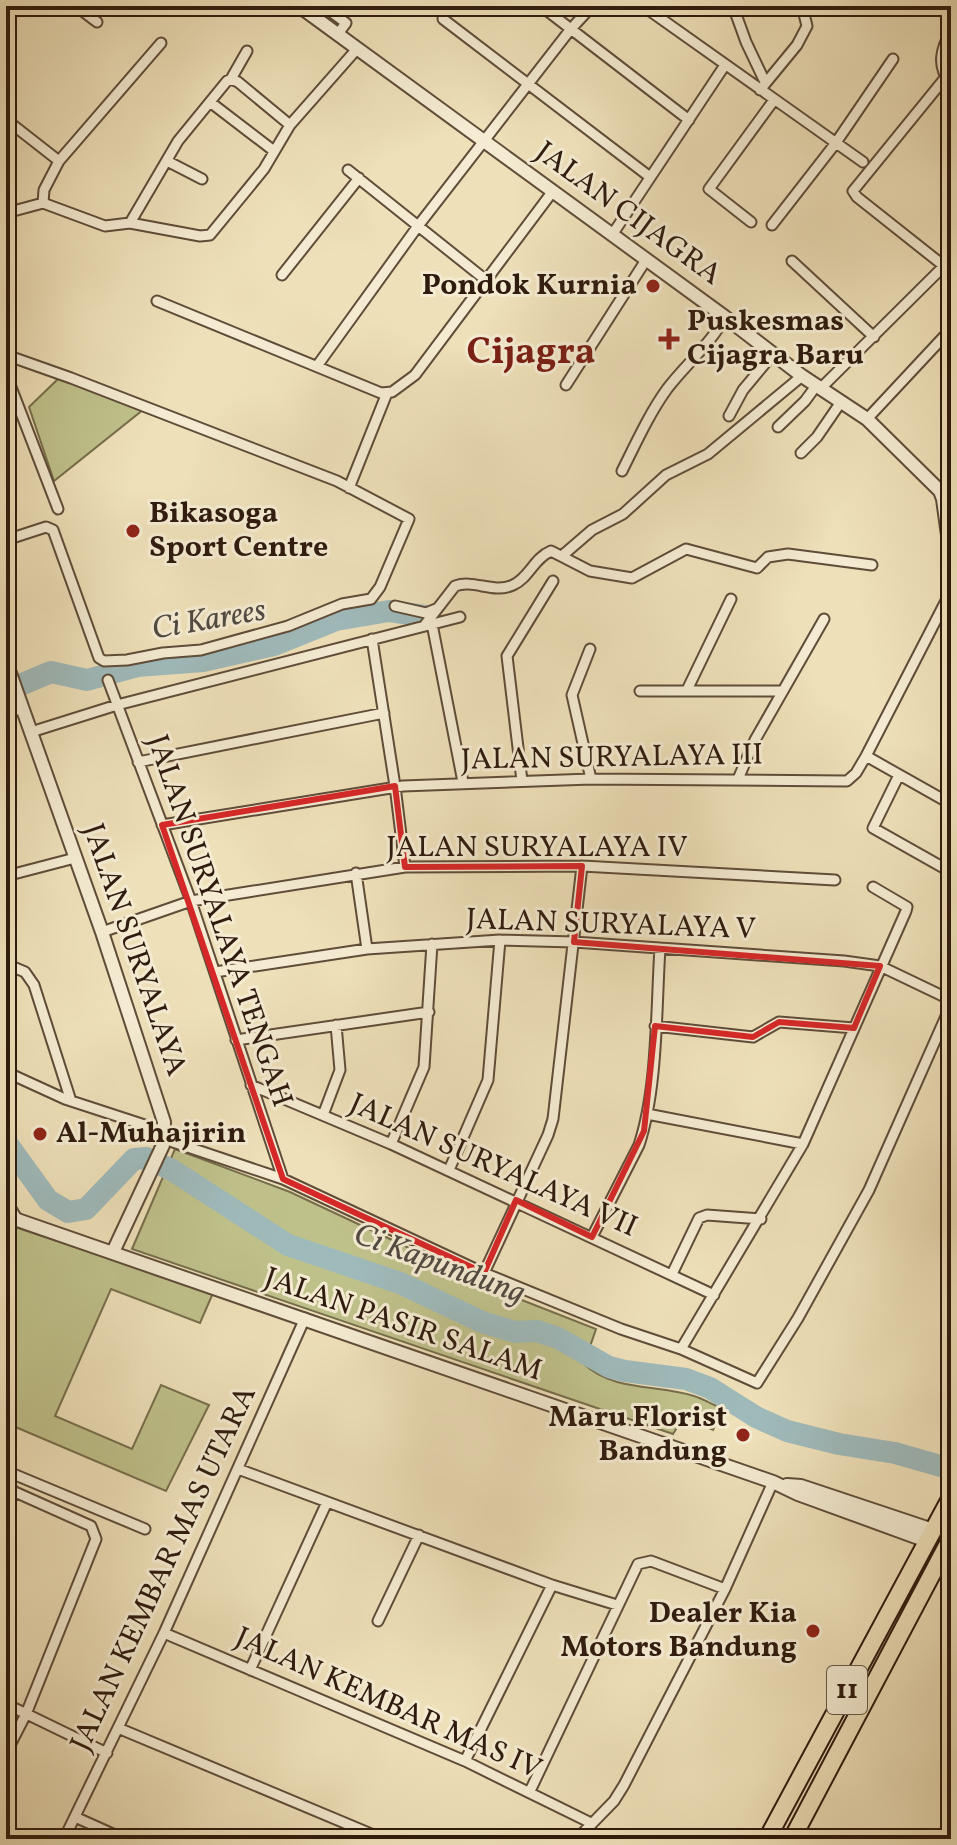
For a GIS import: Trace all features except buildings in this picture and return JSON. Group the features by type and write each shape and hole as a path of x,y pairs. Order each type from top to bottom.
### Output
{"highway":[{"name":"11","path":"767,1839 951,1497"},
{"name":"11","path":"792,1839 950,1543"}],"street":[{"path":"6,13 11,6"},
{"name":"JALAN CIJAGRA","path":"299,6 802,376 867,419 945,497"},
{"path":"323,6 346,23 337,35"},
{"path":"541,6 689,120"},
{"path":"317,366 418,226 592,6"},
{"path":"643,6 725,65 762,86 774,100 863,162"},
{"path":"733,6 762,86"},
{"path":"762,86 797,45 807,26 802,6"},
{"path":"81,8 97,22"},
{"path":"443,19 650,177"},
{"path":"778,427 948,263 853,191 948,81 941,54 951,31"},
{"path":"43,203 44,190 59,161 161,43"},
{"path":"6,213 43,203 105,226 130,223 200,236 210,235 264,169 290,125 356,50"},
{"path":"130,223 178,141 231,79 247,51"},
{"path":"772,225 835,144 893,59"},
{"path":"612,235 725,65"},
{"path":"231,79 290,125"},
{"path":"751,222 709,189 774,100"},
{"path":"210,102 274,151"},
{"path":"13,125 59,161"},
{"path":"167,161 202,179"},
{"path":"348,170 487,281"},
{"path":"282,275 359,178"},
{"path":"349,488 387,393 415,375 553,191"},
{"path":"566,385 646,260"},
{"path":"792,261 874,337"},
{"path":"157,301 387,393"},
{"path":"622,471 658,402 704,349 725,317"},
{"path":"867,419 951,329"},
{"path":"729,416 743,390 773,354"},
{"path":"6,355 349,488 409,519 380,587 372,598 342,604 288,626 201,650 127,660 102,660 53,530 46,527 6,540"},
{"path":"6,374 58,509"},
{"path":"563,555 592,530 623,514 666,475 708,454 802,376"},
{"path":"801,453 817,437 841,402"},
{"path":"951,479 945,497 951,557"},
{"path":"430,619 447,594 460,583 491,588 515,585 543,554 551,551 590,571 632,578 686,549 757,568 768,557 788,554 872,565"},
{"path":"522,781 507,656 553,581"},
{"name":"JALAN SURYALAYA III","path":"162,825 395,786 591,779 842,782 852,778 866,756 951,591"},
{"path":"687,690 731,599"},
{"path":"395,606 426,613 430,619 463,782"},
{"path":"31,732 117,705 372,639 430,619 460,617"},
{"path":"738,779 755,740 824,619"},
{"path":"372,639 405,867"},
{"path":"590,649 572,695 591,779"},
{"name":"JALAN SURYALAYA","path":"6,662 102,932 164,1139"},
{"name":"JALAN SURYALAYA TENGAH","path":"108,680 191,901 283,1179"},
{"path":"640,691 782,691"},
{"path":"6,714 21,705"},
{"path":"138,762 384,713"},
{"path":"866,756 951,804"},
{"path":"899,775 873,828 951,872"},
{"path":"6,876 75,858"},
{"path":"484,1273 553,1119 582,866"},
{"name":"JALAN SURYALAYA IV","path":"102,932 191,901 405,867 582,866 835,880"},
{"path":"356,873 367,949"},
{"path":"681,1349 803,1144 907,908 873,887"},
{"path":"449,1170 488,1080 500,940"},
{"name":"JALAN SURYALAYA V","path":"215,972 367,949 500,940 574,942 880,966 951,1002"},
{"path":"391,1144 424,1067 432,944"},
{"path":"592,1237 639,1145 647,1114 660,948"},
{"path":"6,964 28,974 37,991 71,1101"},
{"path":"6,1072 30,1085 164,1139 283,1179 484,1273 621,1329 681,1349 757,1383 798,1318 869,1190 951,1002"},
{"path":"236,1040 429,1012"},
{"path":"655,1026 753,1037 779,1022 854,1028"},
{"path":"323,1115 340,1070 336,1025"},
{"name":"JALAN SURYALAYA VII","path":"251,1085 516,1200 714,1295"},
{"path":"647,1114 803,1144"},
{"path":"113,1252 164,1139"},
{"path":"6,1200 11,1218"},
{"path":"672,1274 699,1218 707,1215 761,1219"},
{"name":"JALAN PASIR SALAM","path":"11,1218 778,1483 801,1486 930,1535"},
{"name":"JALAN KEMBAR MAS UTARA","path":"64,1839 164,1633 305,1318"},
{"path":"238,1469 552,1585 617,1605"},
{"path":"6,1471 145,1529"},
{"path":"577,1839 614,1801 624,1785 778,1483"},
{"path":"6,1508 10,1489 91,1526 96,1539 26,1714 6,1753"},
{"path":"250,1670 327,1502"},
{"path":"378,1621 419,1535"},
{"path":"530,1791 638,1564 651,1561 725,1589"},
{"path":"465,1761 552,1585"},
{"name":"JALAN KEMBAR MAS IV","path":"164,1633 465,1761 591,1823"},
{"path":"6,1704 107,1753"},
{"path":"118,1728 383,1839"},
{"path":"75,1817 124,1839"}],"highlighted area":[{"path":"395,786 405,867 582,866 574,942 880,966 854,1028 779,1022 753,1037 655,1026 644,1131 592,1237 516,1200 484,1273 283,1179 162,825"}],"green space":[{"path":"59,378 144,409 54,481 29,407"},
{"path":"175,1149 290,1192 405,1246 458,1275 596,1329 584,1364 609,1379 680,1392 723,1409 713,1430 684,1416 673,1434 132,1249"},
{"path":"6,1224 213,1293 200,1323 111,1289 55,1416 132,1449 161,1385 209,1405 166,1491 6,1423"}],"waterway":[{"name":"Ci Karees","path":"6,691 51,672 87,680 138,666 203,661 274,645 336,620 389,611 425,616"},
{"name":"Ci Kapundung","path":"6,1142 48,1200 68,1212 86,1209 134,1159 146,1158 172,1170 288,1245 400,1283 482,1322 515,1332 537,1331 558,1338 609,1367 686,1379 710,1388 756,1417 787,1431 895,1453 951,1469"}],"place":[{"name":"Pondok Kurnia","path":"653,286"},
{"name":"Puskesmas Cijagra Baru","path":"669,339"},
{"name":"Bikasoga Sport Centre","path":"133,531"},
{"name":"Al-Muhajirin","path":"40,1134"},
{"name":"Maru Florist Bandung","path":"743,1435"},
{"name":"Dealer Kia Motors Bandung","path":"813,1631"}],"district":[{"name":"Cijagra","path":"531,353"}]}
